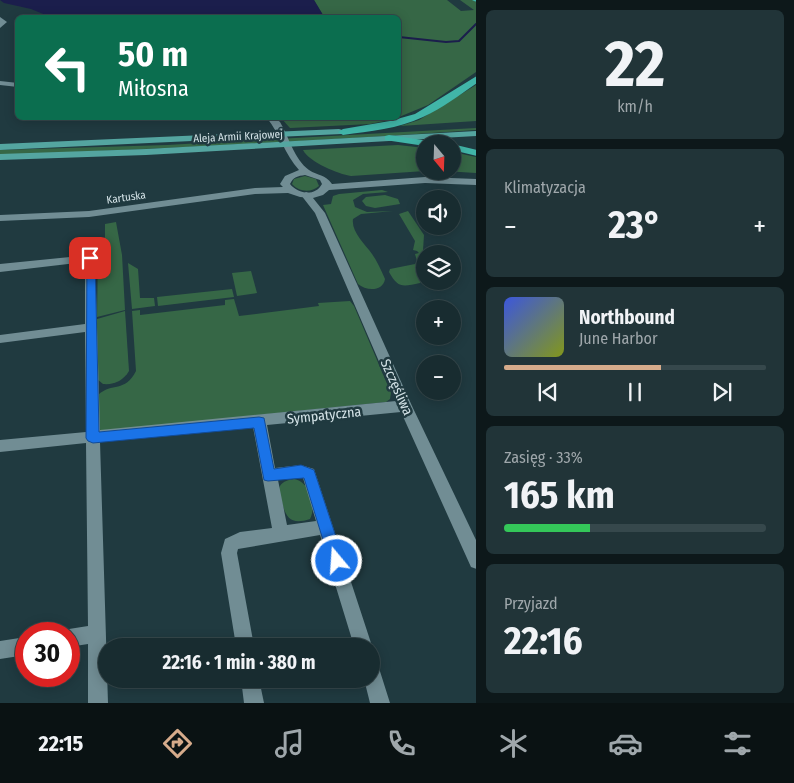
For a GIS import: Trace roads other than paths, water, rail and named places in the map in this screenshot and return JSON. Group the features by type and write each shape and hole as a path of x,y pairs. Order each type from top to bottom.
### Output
{"highway":[{"path":"342,132 393,124 414,118 428,111 476,79"},
{"path":"389,138 416,142"},
{"path":"461,149 476,153"}],"main road":[{"name":"Aleja Armii Krajowej","path":"0,146 476,125"},
{"name":"Aleja Armii Krajowej","path":"0,157 146,152 476,133"}],"street":[{"path":"0,19 4,22 0,26"},
{"path":"0,83 15,85"},
{"path":"274,121 294,158 306,172"},
{"path":"294,158 296,173"},
{"path":"287,187 288,178 296,173 306,172 318,175 326,184 354,186 425,180 476,182"},
{"path":"306,195 317,194 326,184"},
{"name":"Kartuska","path":"0,218 89,214 287,187 306,195"},
{"name":"Szczęśliwa","path":"317,194 320,212 405,406 476,561"},
{"name":"Szczęśliwa","path":"306,195 320,212"},
{"path":"0,268 90,258 98,703"},
{"path":"0,339 92,327"},
{"name":"Sympatyczna","path":"0,446 259,422 405,406"},
{"path":"259,422 281,533"},
{"path":"268,475 301,471 309,474 361,638"},
{"path":"244,638 229,547 235,541 326,527"},
{"path":"80,636 96,634"},
{"path":"0,650 15,648"},
{"path":"252,688 254,703"},
{"path":"376,688 380,703"}],"waterway":[{"path":"401,37 446,42 459,41 476,24"}]}
